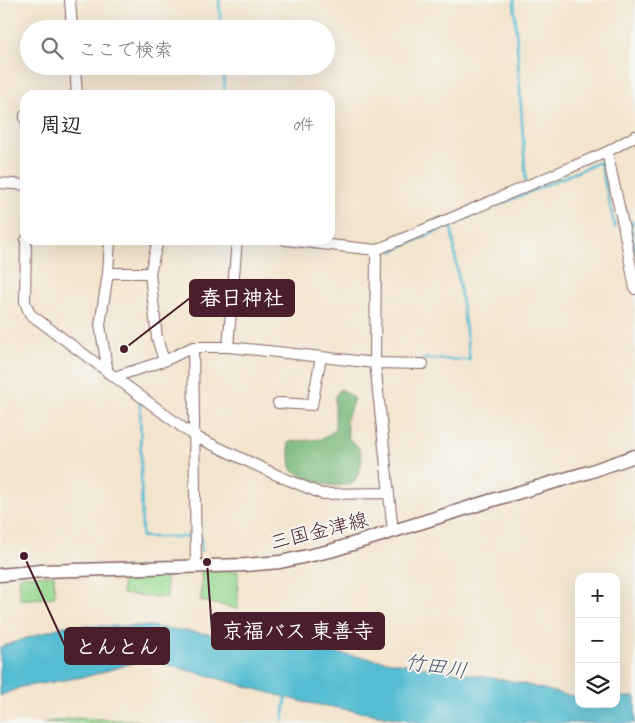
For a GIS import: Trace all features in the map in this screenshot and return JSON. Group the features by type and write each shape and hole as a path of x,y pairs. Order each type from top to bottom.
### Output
{"main road":[{"name":"三国金津線","path":"0,575 42,570 246,565 280,562 330,551 589,472 635,456"}],"street":[{"path":"70,0 71,20"},
{"path":"75,75 76,90"},
{"path":"330,245 376,250 607,152 635,137"},
{"path":"607,152 630,229 635,289"},
{"path":"0,183 20,185"},
{"path":"26,245 25,302 30,314 194,436 322,494 389,493"},
{"path":"110,245 108,272 100,325 111,375"},
{"path":"157,245 150,273 157,338 164,361"},
{"path":"228,347 237,245"},
{"path":"376,250 375,363 393,532"},
{"path":"108,272 150,273"},
{"path":"111,375 164,361 193,347 228,347 375,363 423,364"},
{"path":"193,347 196,566"},
{"path":"278,403 312,405 321,357"}],"green space":[{"path":"340,389 354,399 346,421 349,439 359,448 362,459 360,470 354,482 338,486 323,484 293,471 288,442 322,439 335,430 335,396"},
{"path":"238,571 238,609 201,601 201,572"},
{"path":"166,572 167,598 122,594 122,573"},
{"path":"54,575 55,597 20,600 19,576"},
{"path":"74,718 130,720 150,723 42,723"}],"water":[{"path":"64,626 149,626 260,641 512,681 575,696 575,708 620,708 620,697 635,697 635,723 424,723 303,702 147,659 89,676 21,687 0,696 0,647"}],"waterway":[{"path":"219,0 220,20"},
{"path":"514,0 526,182"},
{"path":"224,75 225,90"},
{"path":"458,222 600,162 615,227"},
{"path":"635,223 630,223 635,250"},
{"path":"392,251 451,225 470,360 423,359"},
{"path":"140,401 142,537 191,537"},
{"path":"201,537 201,551"},
{"path":"283,720 286,698"}],"place":[{"name":"春日神社","path":"124,349"},
{"name":"とんとん","path":"24,556"},
{"name":"京福バス 東善寺","path":"207,562"}],"water label":[{"name":"竹田川","path":"436,666"}]}
